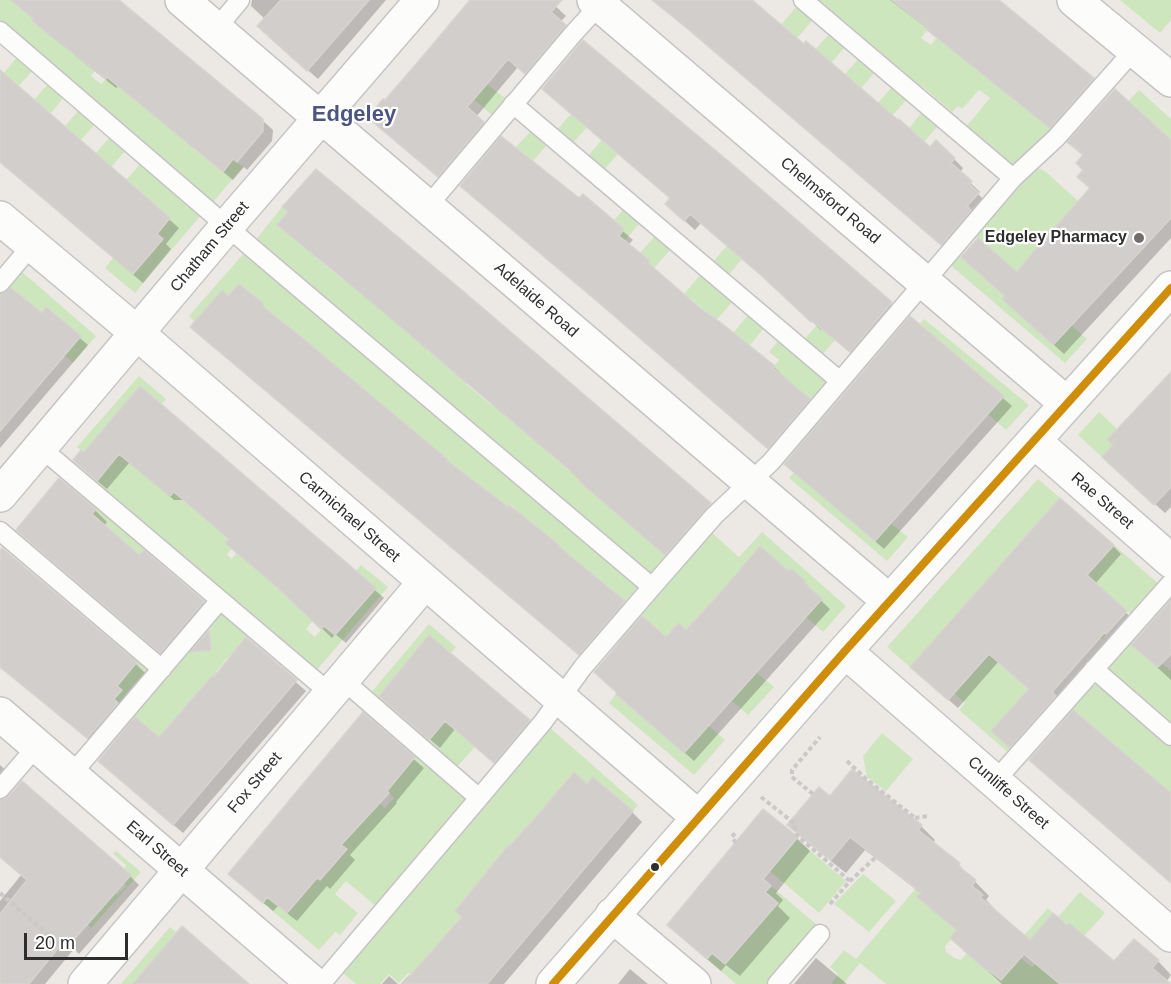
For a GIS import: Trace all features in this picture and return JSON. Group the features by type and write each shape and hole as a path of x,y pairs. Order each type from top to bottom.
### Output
{"street":[{"name":"Adelaide Road","path":"182,0 889,601"},
{"name":"Chatham Street","path":"0,495 226,226 422,0"},
{"path":"1074,0 1171,80"},
{"name":"Chelmsford Road","path":"599,2 1066,403"},
{"name":"Carmichael Street","path":"0,218 698,817"},
{"path":"553,984 889,601 1171,288"},
{"name":"Rae Street","path":"1034,441 1171,561"},
{"name":"Fox Street","path":"90,979 425,582"},
{"name":"Cunliffe Street","path":"845,651 1171,935"},
{"name":"Earl Street","path":"0,714 314,984"},
{"path":"612,915 694,984"}],"lane":[{"path":"216,29 240,0"},
{"path":"803,0 1013,178"},
{"path":"427,207 599,2"},
{"path":"0,31 652,587"},
{"path":"321,984 543,722 559,698 652,587 714,516 771,462 1013,178 1056,138 1134,50"},
{"path":"513,104 840,381"},
{"path":"0,283 32,245"},
{"path":"41,448 220,600 337,687 479,798"},
{"path":"0,531 162,669"},
{"path":"995,781 1171,583"},
{"path":"71,775 220,600"},
{"path":"1094,669 1171,736"},
{"path":"0,789 37,746"},
{"path":"777,984 820,934"}],"path":[{"path":"813,794 792,777 792,770 820,737"},
{"path":"847,761 914,818 928,816"},
{"path":"735,776 794,823 796,834 850,881"},
{"path":"757,807 764,799"},
{"path":"736,843 732,837 738,830"},
{"path":"830,904 876,857"},
{"path":"0,893 90,979"}],"green space":[{"path":"0,0 48,1 32,22 42,29 47,24 78,27 63,46 73,54 77,50 109,53 91,76 101,84 108,77 204,133 193,148 222,172 233,159 243,167 212,203 0,22"},
{"path":"814,0 899,0 896,3 917,19 940,13 921,38 931,45 937,37 1064,118 1018,163 1007,165 965,128 990,98 979,90 962,109 958,106 952,112 922,86 918,90"},
{"path":"1120,0 1171,0 1171,20 1160,33"},
{"path":"797,6 813,19 785,53 781,25"},
{"path":"829,34 845,47 817,79 813,52"},
{"path":"17,57 33,70 4,103 0,98 2,85 9,77 4,73"},
{"path":"859,58 875,72 847,105 841,101 856,83 845,74"},
{"path":"466,83 479,94 487,84 506,99 493,116 461,88"},
{"path":"48,84 64,97 37,130 34,100"},
{"path":"892,87 907,99 879,131 876,105"},
{"path":"1139,90 1171,119 1171,140 1155,126 1110,120"},
{"path":"583,100 587,127 572,144 556,131"},
{"path":"79,110 95,124 67,156 62,151 75,135 65,126"},
{"path":"922,112 938,126 910,158 906,132"},
{"path":"614,125 618,128 606,144 618,154 603,171 587,157"},
{"path":"531,131 547,145 520,176 515,148"},
{"path":"110,137 126,150 98,182 96,164 102,158 96,153"},
{"path":"141,163 201,215 135,293 105,268 113,258 133,274 154,232 170,218 157,206 152,213 128,191 132,185 126,180"},
{"path":"1037,168 1045,171 1100,221 1034,251 1025,262 1029,267 1002,299 1052,345 1071,325 1087,339 1065,363 949,264 957,254 970,265 986,246 974,235 1029,172"},
{"path":"282,207 288,212 277,225 304,248 315,235 325,245 315,257 343,280 353,267 363,275 354,288 379,308 402,307 392,320 417,341 428,328 439,337 428,351 455,373 467,360 478,370 466,384 491,405 503,392 515,402 504,415 531,438 542,425 553,434 542,447 568,470 579,458 590,467 579,481 669,558 651,579 366,337 351,318 331,306 255,241"},
{"path":"624,209 640,223 613,254 607,249 624,229 614,220"},
{"path":"739,232 744,237 732,251 742,259 727,277 711,264"},
{"path":"655,236 671,249 643,281 637,276 649,261 640,253"},
{"path":"245,252 470,446 642,589 629,605 623,599 591,584 597,577 585,568 579,575 553,552 559,544 554,540 548,546 510,514 515,508 510,504 506,510 435,475 447,459 424,440 289,349 300,336 276,316 252,318 263,304 240,284 228,296 222,291 195,322 189,316"},
{"path":"21,271 96,336 73,363 64,355 81,336 47,308 42,313 0,295"},
{"path":"701,274 733,301 705,333 699,328 710,315 690,298 679,311 674,306"},
{"path":"829,311 835,340 821,356 803,341"},
{"path":"749,314 764,328 737,361 733,333"},
{"path":"924,319 1029,405 1006,430 988,414 1004,396 953,353 824,497 874,541 890,523 908,537 887,561 789,478 809,455 795,443 830,404 850,422 900,369 876,349 892,331 904,341"},
{"path":"779,340 829,382 800,416 793,410 794,386 784,377 772,391 761,382 779,360 769,352"},
{"path":"139,376 166,399 161,405 147,478 170,496 179,485 236,530 226,543 232,548 227,555 232,559 237,552 277,578 273,584 282,592 318,614 306,629 315,637 324,626 376,588 356,571 361,565 388,587 316,671 95,483 107,469 77,447"},
{"path":"1099,412 1117,429 1108,440 1113,445 1102,457 1078,435"},
{"path":"1038,479 1060,498 910,667 887,647"},
{"path":"98,506 146,547 97,604 71,581 109,529 92,514"},
{"path":"711,532 739,557 762,532 846,606 823,632 806,617 806,585 793,570 788,570 772,557 750,567 745,563 733,576 745,588 718,595 708,607 716,615 652,653 635,660 614,641"},
{"path":"1114,545 1160,585 1132,615 1104,590 1083,614 1106,634 1102,639 1099,636 1051,693 1058,699 1033,726 1012,708 991,731 1012,750 1009,753 959,710 965,703 954,693 989,654"},
{"path":"219,611 248,635 243,641 244,667 229,656 216,672 222,676 175,718 136,758 112,737"},
{"path":"429,624 456,647 451,653 429,635 421,700 475,747 456,768 369,695"},
{"path":"1132,638 1148,651 1144,656 1157,667 1162,663 1171,671 1171,725 1109,672 1108,665"},
{"path":"134,656 151,670 120,705 114,699 122,690 117,686 118,674"},
{"path":"757,673 774,687 748,715 732,701"},
{"path":"1098,685 1171,745 1171,793 1152,778 1056,721 1088,686"},
{"path":"616,694 684,752 709,726 725,740 694,775 609,703"},
{"path":"548,726 638,805 633,811 593,777 587,784 573,772 554,796 566,807 555,820 542,809 533,820 493,904 474,888 455,910 473,927 421,984 408,973 399,983 389,974 380,984 356,984 339,970"},
{"path":"882,733 913,759 886,791 867,777 863,756"},
{"path":"389,752 407,767 418,754 468,798 377,907 346,881 335,894 358,913 340,935 335,932 319,950 263,903 268,897 287,913 294,896 346,849 324,830 352,832 357,827 361,788 385,808 394,798 386,790"},
{"path":"796,839 846,881 819,913 770,871"},
{"path":"116,851 141,872 91,928 88,925 115,894 117,895 127,886 124,883 131,875 124,869 126,865 113,854"},
{"path":"863,874 896,901 869,932 834,904"},
{"path":"927,875 932,880 917,897 955,928 967,913 969,915 945,946 946,952 961,960 967,953 1006,956 1048,908 1053,913 1017,955 1032,967 1036,964 1060,984 886,984 860,963 843,984 831,984 838,974 830,967 844,950 856,959"},
{"path":"771,886 817,925 766,984 736,984 707,959 712,953 726,963 745,941 732,928 743,915 757,927 778,904 765,892"},
{"path":"1080,892 1105,913 1084,936 1058,917"},
{"path":"170,927 176,932 142,974 154,984 121,984"}],"building":[{"path":"11,0 119,0 263,119 263,131 237,162 233,159 223,172 107,77 106,79 32,21 34,19"},
{"path":"281,0 369,0 307,71 257,26"},
{"path":"470,0 562,0 551,12 566,25 525,74 508,59 467,107 484,122 438,177 368,118"},
{"path":"652,0 752,0 804,44 806,41 930,147 936,140 955,158 951,163 972,181 969,184 979,193 967,206 971,210 941,245"},
{"path":"892,0 999,0 1094,78 1050,128"},
{"path":"583,40 892,302 850,352 811,322 690,214 684,221 665,204 670,198 542,89"},
{"path":"0,70 170,218 157,234 163,239 133,274 0,162"},
{"path":"1115,89 1171,140 1171,218 1053,345 1002,299 1005,296 961,257 978,238 1017,272 1090,188 1077,177 1083,170 1076,163 1083,155 1067,142"},
{"path":"501,136 579,198 583,194 624,229 619,236 650,261 648,263 700,308 775,366 773,368 810,399 768,449 460,186"},
{"path":"316,169 711,503 665,555 579,481 580,479 557,459 277,225 288,212 282,207"},
{"path":"239,284 264,304 262,306 446,460 508,507 509,505 625,601 579,655 190,327 222,290 228,296"},
{"path":"11,288 42,313 46,307 81,336 0,431 0,294"},
{"path":"910,316 1004,396 875,541 784,464"},
{"path":"1171,372 1171,487 1154,505 1102,457 1113,445 1107,440"},
{"path":"140,386 376,588 335,635 324,626 321,629 278,588 225,543 229,539 174,492 170,496 119,454 97,481 73,460 81,450 84,452"},
{"path":"59,478 96,509 92,514 139,555 144,550 204,601 160,653 16,530"},
{"path":"1060,498 1114,545 1087,575 1127,611 1106,634 1104,633 1052,692 1056,696 1010,748 991,731 1029,689 989,654 948,700 910,667"},
{"path":"760,546 787,570 793,570 822,599 684,753 594,672 642,616 666,637 679,623 686,630"},
{"path":"2,548 137,662 117,686 122,690 114,699 118,703 87,738 0,667 0,551"},
{"path":"1171,600 1171,654 1158,667 1131,645"},
{"path":"209,631 211,650 190,652"},
{"path":"429,635 530,720 494,763 445,721 429,740 379,696"},
{"path":"246,637 297,680 173,825 98,761 135,717 159,737 213,675 214,677"},
{"path":"1073,710 1171,793 1171,883 1029,760"},
{"path":"363,712 415,757 387,791 389,793 341,845 347,849 320,880 317,878 287,913 267,897 263,903 228,874"},
{"path":"852,769 922,825 918,830 960,863 958,866 976,880 972,886 983,895 980,897 1030,940 1053,913 1067,925 1069,923 1114,961 1134,939 1159,960 1152,968 1171,984 1060,984 1024,954 1001,980 987,971 950,938 957,930 917,897 921,892 850,837 831,860 787,825 819,787 830,796"},
{"path":"574,772 587,784 593,777 633,811 487,984 403,984 462,917 455,911 508,846"},
{"path":"22,781 131,875 69,945 64,941 29,984 0,984 0,914 27,880 0,857 0,800 9,796"},
{"path":"763,809 798,837 763,879 771,886 765,892 778,903 725,964 712,953 707,959 667,925"},
{"path":"182,926 220,959 249,984 133,984"}],"transit line":[{"path":"553,984 845,651 1171,288"}],"place":[{"name":"Edgeley Pharmacy","path":"1139,238"}],"district":[{"name":"Edgeley","path":"354,115"}]}
